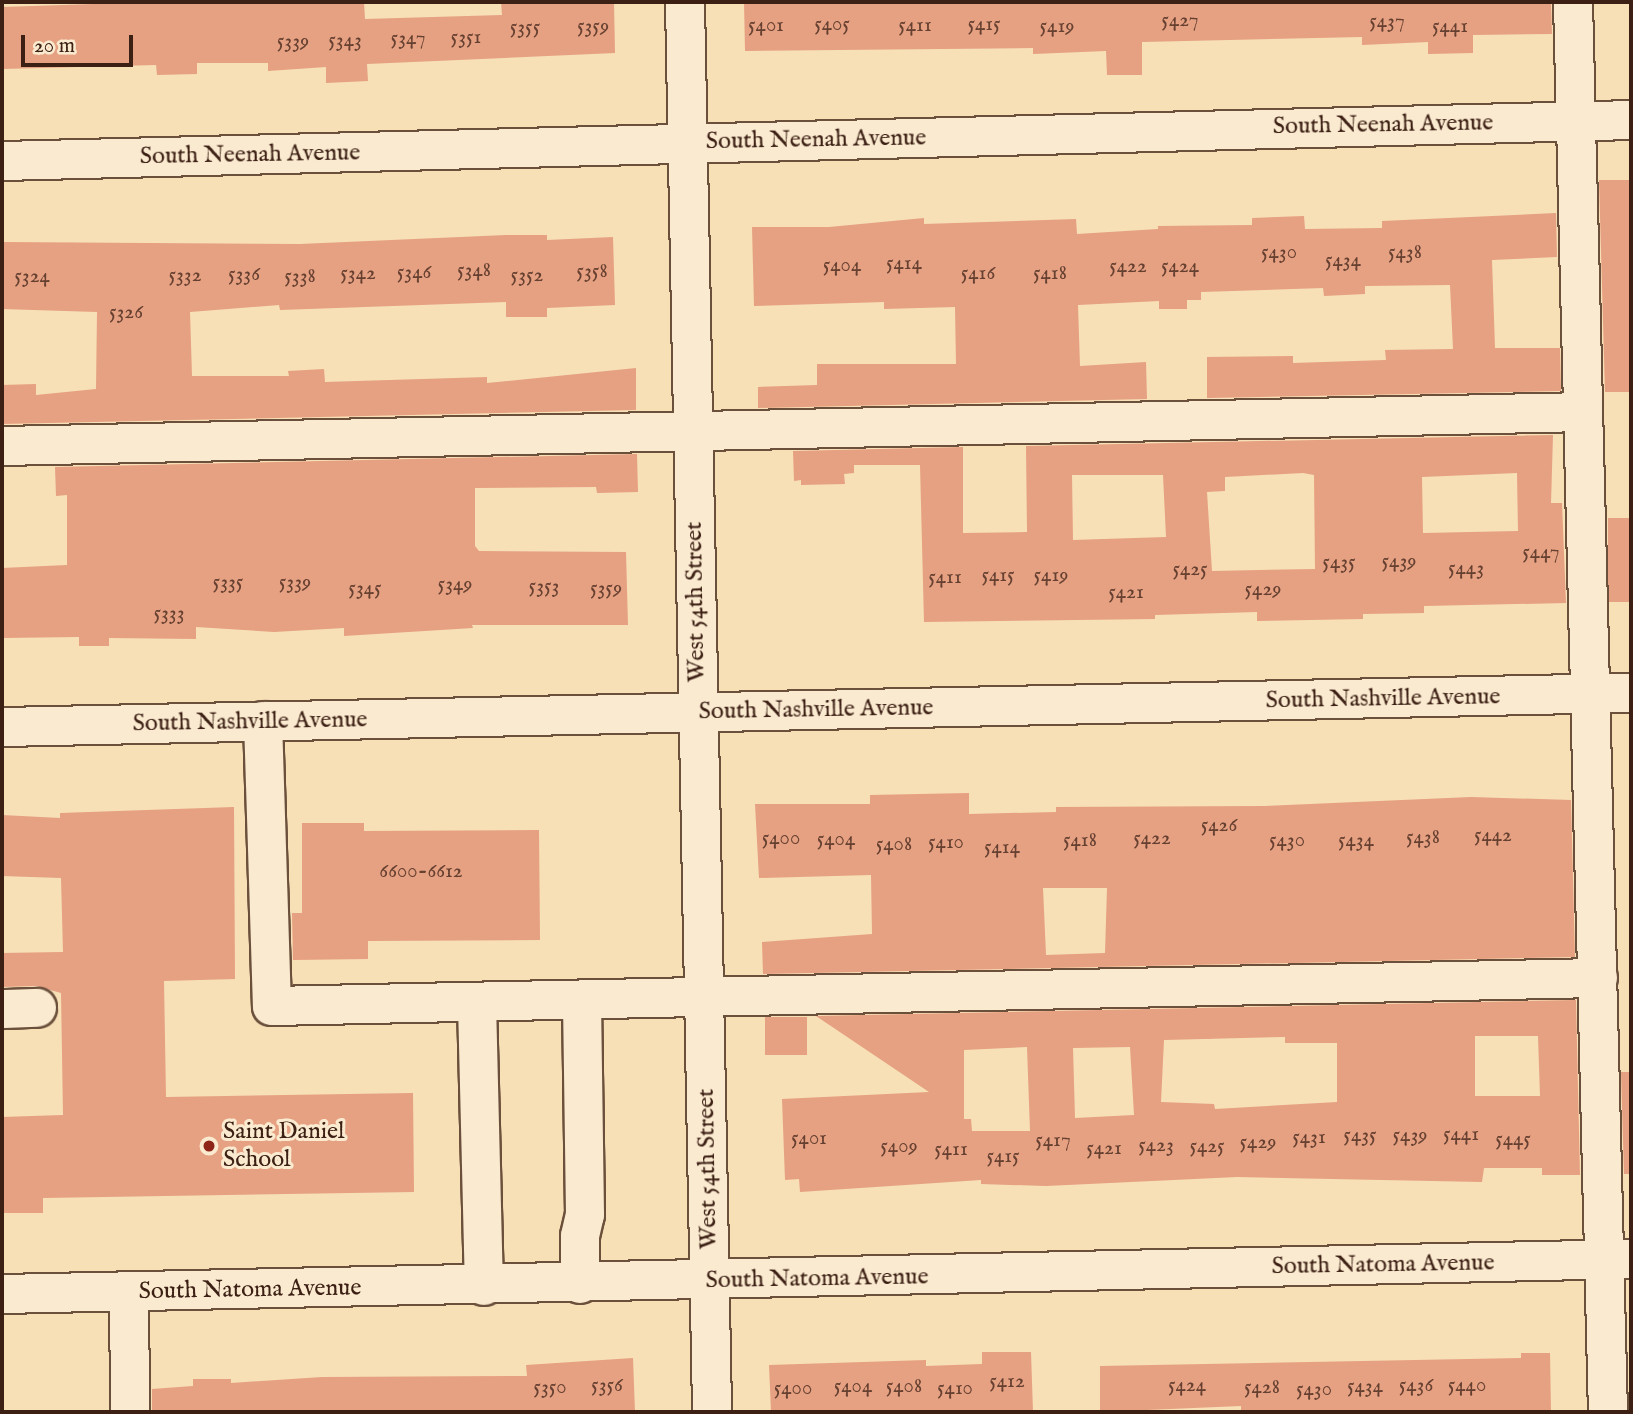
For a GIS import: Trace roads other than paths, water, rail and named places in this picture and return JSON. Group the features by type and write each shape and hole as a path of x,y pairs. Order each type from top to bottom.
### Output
{"street":[{"name":"West 54th Street","path":"685,2 712,1412"},
{"path":"1573,2 1598,978 1616,1045 1618,1259 1608,1412"},
{"name":"South Neenah Avenue","path":"2,161 1631,120"},
{"path":"2,446 1583,412"},
{"name":"South Nashville Avenue","path":"2,727 1631,694"},
{"path":"263,721 271,1006 1598,978"},
{"path":"580,1284 580,1236 585,1215 582,1000"},
{"path":"477,1003 484,1286"},
{"name":"South Natoma Avenue","path":"2,1294 580,1284 1618,1259"},
{"path":"129,1292 130,1412"}],"place":[{"name":"Saint Daniel School","path":"209,1146"}]}
